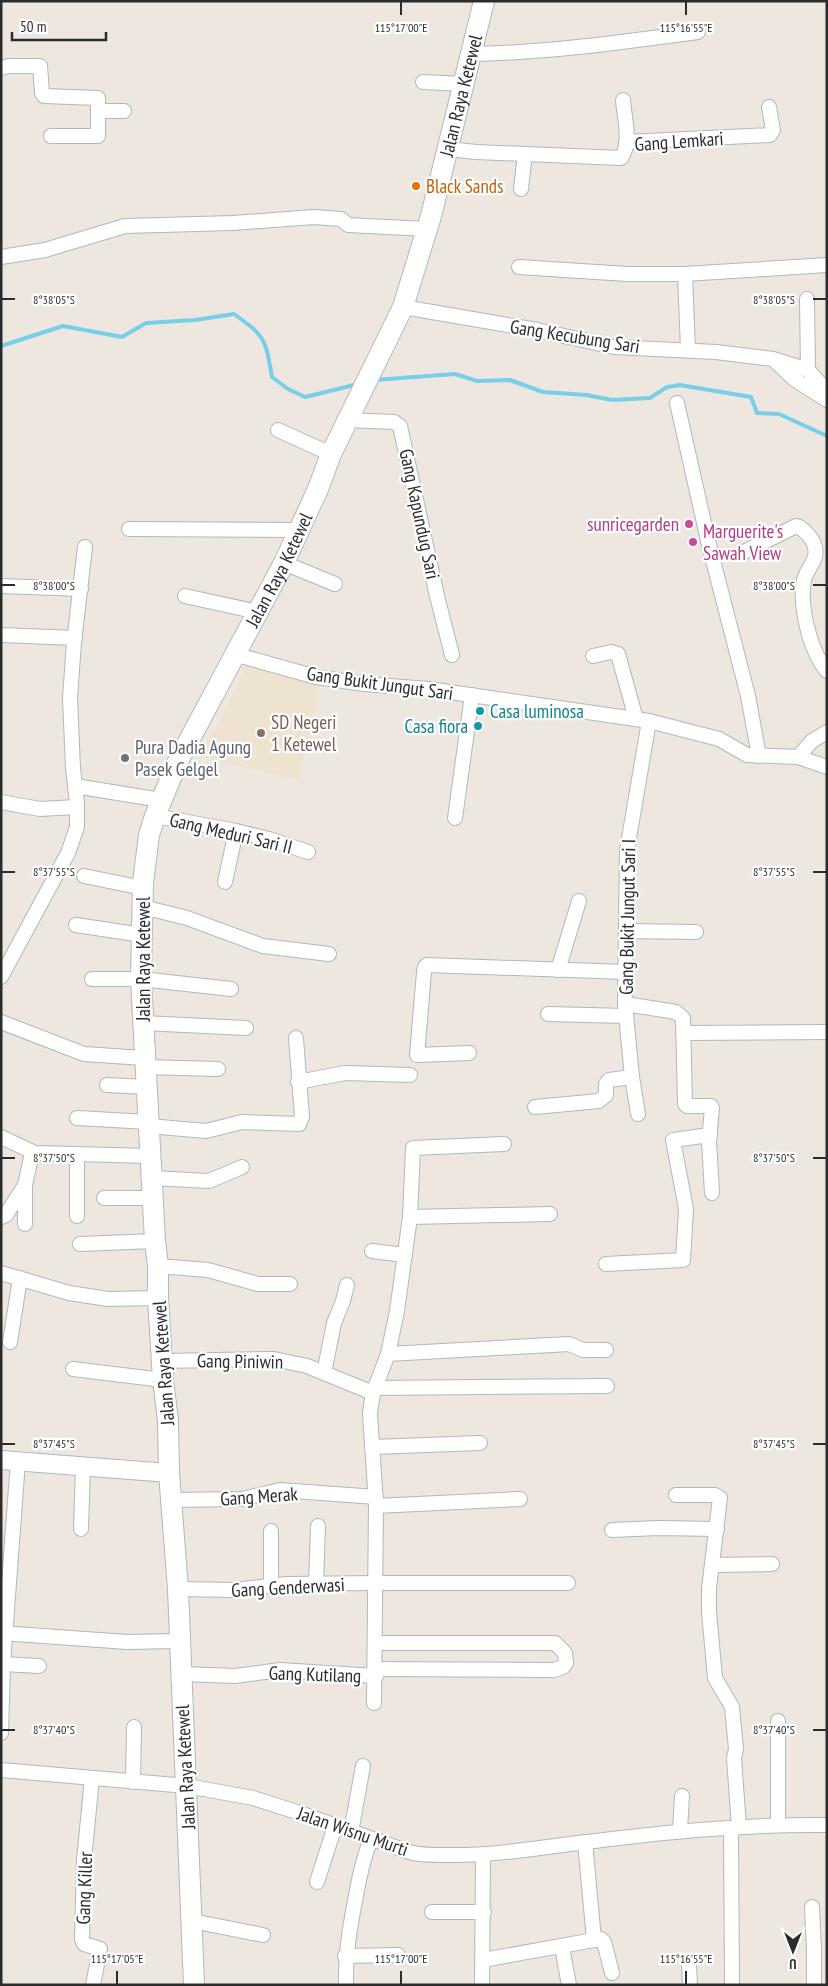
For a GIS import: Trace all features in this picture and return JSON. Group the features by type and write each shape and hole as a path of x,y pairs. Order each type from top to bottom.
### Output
{"main road":[{"name":"Jalan Raya Ketewel","path":"194,1985 187,1786 188,1674 179,1641 178,1589 169,1473 168,1420 158,1298 158,1266 144,1062 141,979 143,898 149,835 178,761 284,563 331,454 403,307 448,149 484,1"}],"street":[{"path":"470,54 508,53 610,44 698,32"},
{"path":"1,68 9,66 40,66 43,95 98,98 98,134 96,137 51,136"},
{"path":"423,82 463,84"},
{"path":"623,100 626,142"},
{"name":"Gang Lemkari","path":"448,149 620,158 625,152 626,142 770,135 773,126 769,107"},
{"path":"99,111 124,111"},
{"path":"521,189 525,154"},
{"path":"1,257 45,250 125,226 234,223 314,217 341,219 348,225 426,229"},
{"path":"519,267 627,274 685,274 827,265"},
{"path":"685,274 688,350"},
{"path":"807,299 808,370 827,391"},
{"name":"Gang Kecubung Sari","path":"403,307 538,330 614,347 688,350 773,359 808,370"},
{"path":"773,359 794,379 827,400"},
{"path":"677,403 709,545 748,696 759,756"},
{"name":"Gang Kapundug Sari","path":"347,420 394,422 400,426 437,596 452,655"},
{"path":"278,430 331,454"},
{"path":"744,552 796,526 802,528 814,544 814,563 806,573 803,605 812,646 820,663 827,671"},
{"path":"129,529 299,530"},
{"path":"1,977 68,853 77,827 70,698 74,638 85,547"},
{"path":"284,563 335,584"},
{"path":"1,586 80,589"},
{"path":"185,596 258,612"},
{"path":"1,635 74,638"},
{"path":"593,656 613,651 618,654 643,720"},
{"name":"Gang Bukit Jungut Sari","path":"234,654 316,677 364,684 429,689 643,720 719,738 747,755 798,757 827,767"},
{"path":"455,818 472,695"},
{"name":"Gang Bukit Jungut Sari I","path":"638,1114 632,1077 626,1010 625,972 628,839 643,720"},
{"path":"798,757 812,741 827,732"},
{"name":"Gang Meduri Sari II","path":"75,786 269,839 308,852"},
{"path":"1,802 40,809 76,807"},
{"path":"225,882 236,831"},
{"path":"84,876 143,898 187,918 263,946 329,954"},
{"path":"558,970 579,901"},
{"path":"76,925 142,935"},
{"path":"626,931 696,932"},
{"path":"469,1053 417,1054 425,967 434,964 625,972"},
{"path":"92,978 141,979 231,989"},
{"path":"548,1014 626,1010 679,1014 683,1018 685,1104 687,1106 712,1106 709,1141 712,1193"},
{"path":"1,1022 84,1054 218,1069"},
{"path":"143,1023 246,1028"},
{"path":"684,1033 827,1032"},
{"path":"77,1118 206,1131 242,1122 299,1124 302,1117 296,1038"},
{"path":"298,1082 345,1073 410,1074"},
{"path":"535,1107 599,1101 604,1098 606,1084 609,1080 632,1077"},
{"path":"107,1085 147,1087"},
{"path":"606,1264 683,1260 686,1209 673,1140 710,1135"},
{"path":"1,1137 32,1153 150,1156"},
{"path":"374,1704 376,1673 376,1502 369,1420 374,1391 388,1354 397,1311 410,1217 413,1148 504,1144"},
{"path":"25,1224 25,1185 32,1153"},
{"path":"77,1155 77,1216"},
{"path":"104,1198 153,1188 209,1181 242,1167"},
{"path":"1,1217 6,1215 25,1185"},
{"path":"410,1217 550,1214"},
{"path":"80,1244 155,1241"},
{"path":"372,1251 405,1255"},
{"path":"158,1266 208,1270 255,1283 290,1284"},
{"path":"1,1272 69,1293 108,1299 158,1298"},
{"path":"10,1342 20,1278"},
{"path":"324,1373 334,1323 347,1285"},
{"path":"388,1354 569,1344 583,1350 606,1350"},
{"name":"Gang Piniwin","path":"72,1368 163,1371 274,1359 308,1366 374,1391"},
{"path":"374,1391 607,1386"},
{"path":"372,1447 480,1443"},
{"path":"1,1733 10,1461 169,1473"},
{"path":"81,1529 83,1467"},
{"name":"Gang Merak","path":"172,1500 242,1498 280,1490 376,1502 520,1499"},
{"path":"676,1495 715,1495 720,1498 709,1612 715,1676 732,1707 736,1749 734,1758 735,1827 732,1985"},
{"path":"316,1584 318,1526"},
{"path":"612,1530 658,1528 717,1529"},
{"path":"271,1532 271,1586"},
{"path":"712,1566 772,1564"},
{"name":"Gang Genderwasi","path":"178,1589 246,1590 271,1586 376,1583 568,1583"},
{"path":"3,1633 127,1642 179,1641"},
{"name":"Gang Kutilang","path":"188,1674 235,1676 280,1670 376,1673 554,1670 566,1663 565,1653 555,1642 375,1642"},
{"path":"3,1664 39,1666"},
{"path":"778,1721 778,1824"},
{"path":"133,1782 134,1726"},
{"path":"351,1832 363,1766"},
{"name":"Jalan Wisnu Murti","path":"1,1770 187,1786 264,1801 371,1840 421,1855 483,1855 515,1852 680,1830 778,1824 827,1825"},
{"name":"Gang Killer","path":"92,1778 84,1860 82,1939 84,1944 100,1949 93,1985"},
{"path":"680,1830 682,1796"},
{"path":"317,1882 335,1826"},
{"path":"346,1985 345,1956 352,1912 363,1862 371,1840"},
{"path":"585,1842 594,1940"},
{"path":"482,1985 483,1855"},
{"path":"812,1907 814,1985"},
{"path":"432,1912 484,1912"},
{"path":"192,1921 263,1935"},
{"path":"483,1960 601,1939 604,1942 612,1973"},
{"path":"562,1947 569,1985"},
{"path":"345,1956 398,1955"},
{"path":"689,1964 690,1985"}],"shaded area":[{"name":"SD Negeri 1 Ketewel","path":"248,663 322,679 298,780 201,757"}],"waterway":[{"path":"1,346 63,326 122,337 146,323 195,320 234,314 252,328 262,339 268,354 272,377 288,389 305,397 358,384"},
{"path":"374,380 455,374 477,381 510,380 543,392 586,395 612,400 650,398 667,387 680,385 751,397 757,413 779,414 827,436"}],"place":[{"name":"Black Sands","path":"416,186"},
{"name":"sunricegarden","path":"689,524"},
{"name":"Marguerite's Sawah View","path":"693,542"},
{"name":"Casa luminosa","path":"480,711"},
{"name":"Casa fiora","path":"478,726"},
{"name":"SD Negeri 1 Ketewel","path":"261,733"},
{"name":"Pura Dadia Agung Pasek Gelgel","path":"125,758"}]}
